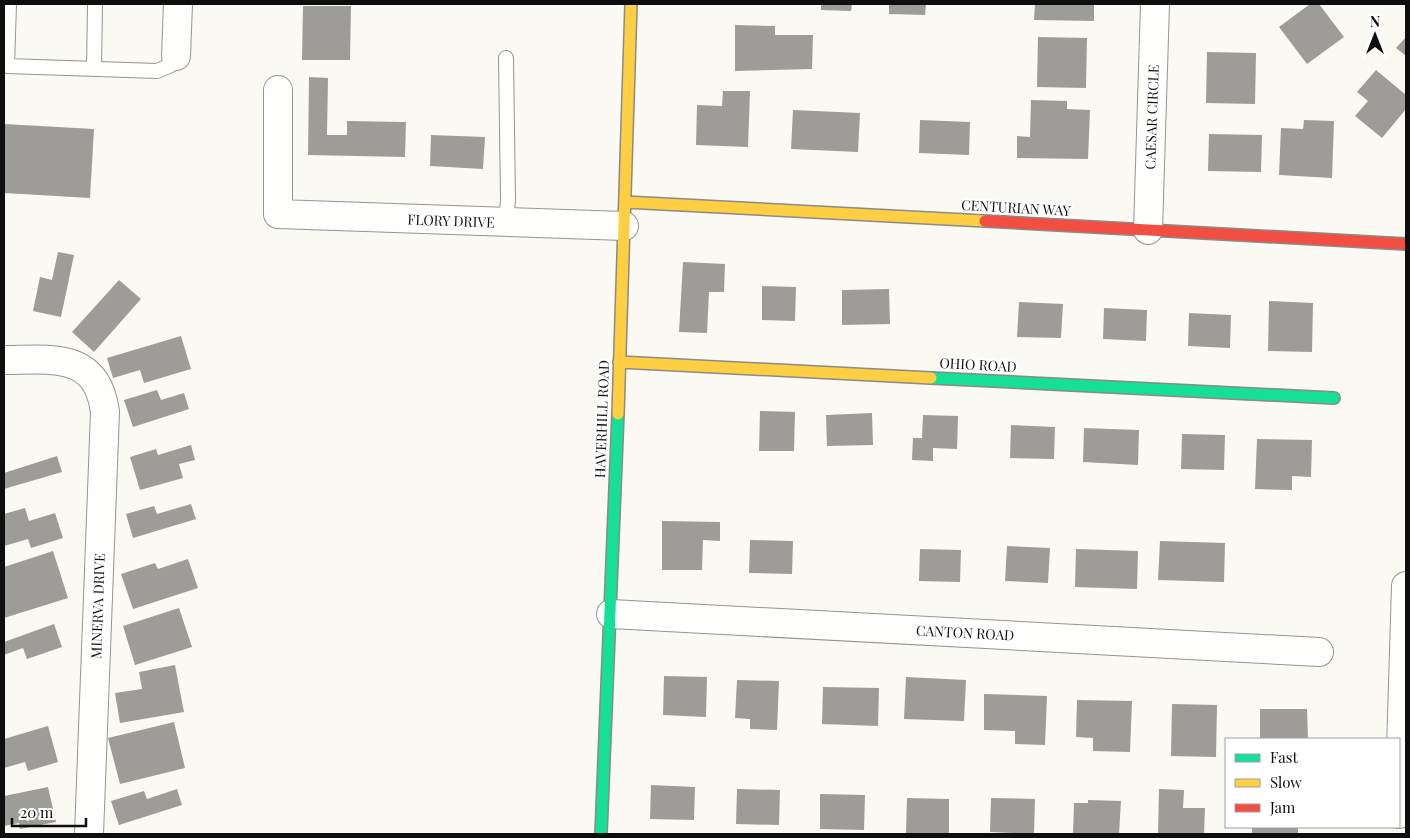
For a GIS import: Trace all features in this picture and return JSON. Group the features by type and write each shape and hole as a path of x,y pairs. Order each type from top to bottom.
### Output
{"street":[{"path":"176,56 178,4"},
{"name":"HAVERHILL ROAD","path":"601,834 611,614 631,4"},
{"name":"CAESAR CIRCLE","path":"1148,230 1155,4"},
{"name":"FLORY DRIVE","path":"278,90 278,214 506,223 624,214"},
{"name":"CENTURIAN WAY","path":"624,214 1148,230 1406,244"},
{"name":"MINERVA DRIVE","path":"4,360 67,361 82,368 95,380 102,395 105,412 89,834"},
{"name":"OHIO ROAD","path":"619,362 1334,398"},
{"path":"1400,781 1406,586"},
{"name":"CANTON ROAD","path":"611,614 1319,652"}],"lane":[{"path":"9,4 7,66 157,71 171,65 176,56"},
{"path":"94,69 96,4"},
{"path":"506,58 508,200 506,223"}],"building":[{"path":"821,4 852,4 851,11 821,10"},
{"path":"889,4 926,4 925,15 889,14"},
{"path":"1035,4 1094,4 1094,21 1034,20"},
{"path":"1310,4 1319,4 1344,37 1307,64 1279,27"},
{"path":"303,6 351,6 350,60 302,60"},
{"path":"735,25 775,26 775,35 813,35 812,69 735,71"},
{"path":"1038,37 1087,38 1086,88 1037,87"},
{"path":"1406,37 1406,56 1396,48"},
{"path":"1207,52 1256,53 1255,104 1206,103"},
{"path":"1376,70 1406,95 1406,109 1382,138 1355,116 1368,101 1357,92"},
{"path":"309,77 328,78 327,135 347,135 347,121 406,122 405,157 308,155"},
{"path":"723,91 750,91 748,147 696,145 697,105 722,106"},
{"path":"1031,100 1067,101 1067,109 1090,110 1088,159 1017,158 1017,136 1030,137"},
{"path":"793,110 860,113 858,152 791,149"},
{"path":"920,120 970,122 969,155 919,153"},
{"path":"1304,120 1334,121 1332,178 1279,175 1281,128 1303,129"},
{"path":"4,124 94,129 90,198 4,193"},
{"path":"1209,134 1262,135 1261,172 1208,171"},
{"path":"431,135 485,137 483,169 430,166"},
{"path":"58,252 74,255 61,317 33,311 40,277 52,280"},
{"path":"683,262 725,264 724,292 709,292 707,333 679,332"},
{"path":"119,280 141,299 94,352 72,332"},
{"path":"762,286 796,287 795,321 762,320"},
{"path":"889,289 890,324 842,325 842,290"},
{"path":"1269,301 1313,303 1312,352 1268,351"},
{"path":"1019,302 1063,304 1061,338 1017,337"},
{"path":"1104,308 1147,310 1146,341 1103,339"},
{"path":"1189,313 1231,315 1230,348 1188,346"},
{"path":"181,336 191,369 144,383 140,370 113,378 107,358"},
{"path":"157,390 161,400 184,393 189,409 133,427 124,400"},
{"path":"760,411 795,412 794,451 759,451"},
{"path":"872,413 873,445 827,446 826,415"},
{"path":"923,415 958,416 957,449 933,448 933,461 912,460 913,438 922,438"},
{"path":"1011,425 1055,427 1054,459 1010,458"},
{"path":"1084,428 1139,430 1138,465 1083,462"},
{"path":"1182,434 1225,435 1224,470 1181,469"},
{"path":"1257,439 1312,440 1311,477 1292,476 1292,490 1255,489"},
{"path":"191,445 195,460 179,464 183,478 140,490 130,457 156,449 158,455"},
{"path":"57,456 62,472 4,489 4,473"},
{"path":"191,504 196,519 133,538 126,514 154,506 157,514"},
{"path":"25,508 29,521 55,513 63,538 31,548 28,539 4,546 4,514"},
{"path":"662,521 720,522 720,541 703,540 702,570 662,570"},
{"path":"750,540 793,541 792,574 749,573"},
{"path":"1160,541 1225,543 1224,582 1158,580"},
{"path":"1007,546 1050,548 1048,583 1005,581"},
{"path":"920,549 961,550 960,582 919,581"},
{"path":"1076,549 1138,551 1137,589 1075,587"},
{"path":"53,551 68,598 4,618 4,567"},
{"path":"188,559 198,588 133,609 121,574 155,563 158,569"},
{"path":"179,608 192,647 135,665 123,626"},
{"path":"54,624 62,647 27,659 23,648 4,655 4,642"},
{"path":"175,665 184,712 120,723 115,693 142,689 139,672"},
{"path":"664,676 707,677 706,717 663,715"},
{"path":"906,677 966,680 964,721 904,719"},
{"path":"737,680 779,681 777,730 750,729 750,719 735,718"},
{"path":"823,687 879,688 878,726 822,724"},
{"path":"984,694 1047,696 1045,745 1015,744 1015,731 984,730"},
{"path":"1077,700 1132,701 1130,752 1093,751 1093,738 1076,737"},
{"path":"1172,704 1217,705 1216,757 1171,756"},
{"path":"1260,709 1307,709 1308,738 1260,738"},
{"path":"174,722 185,768 120,784 108,738"},
{"path":"48,726 58,762 28,771 25,762 4,768 4,739"},
{"path":"651,785 695,787 694,820 650,819"},
{"path":"48,787 56,822 20,829 19,823 4,826 4,796"},
{"path":"177,789 182,805 119,825 111,801 144,791 147,799"},
{"path":"737,789 780,790 779,825 736,824"},
{"path":"1159,789 1184,790 1183,808 1205,808 1204,834 1158,834"},
{"path":"820,794 865,795 864,830 820,829"},
{"path":"907,798 949,799 949,834 906,833"},
{"path":"991,798 1035,799 1034,834 990,832"},
{"path":"1088,800 1121,801 1119,834 1073,834 1074,803 1088,803"},
{"path":"1252,828 1298,828 1298,834 1252,834"}],"traffic: fast":[{"path":"931,378 1334,398"},
{"path":"601,834 618,414"}],"traffic: slow":[{"path":"618,414 631,4"},
{"path":"625,202 985,221"},
{"path":"619,362 931,378"}],"traffic: jam":[{"path":"985,221 1406,244"}]}
